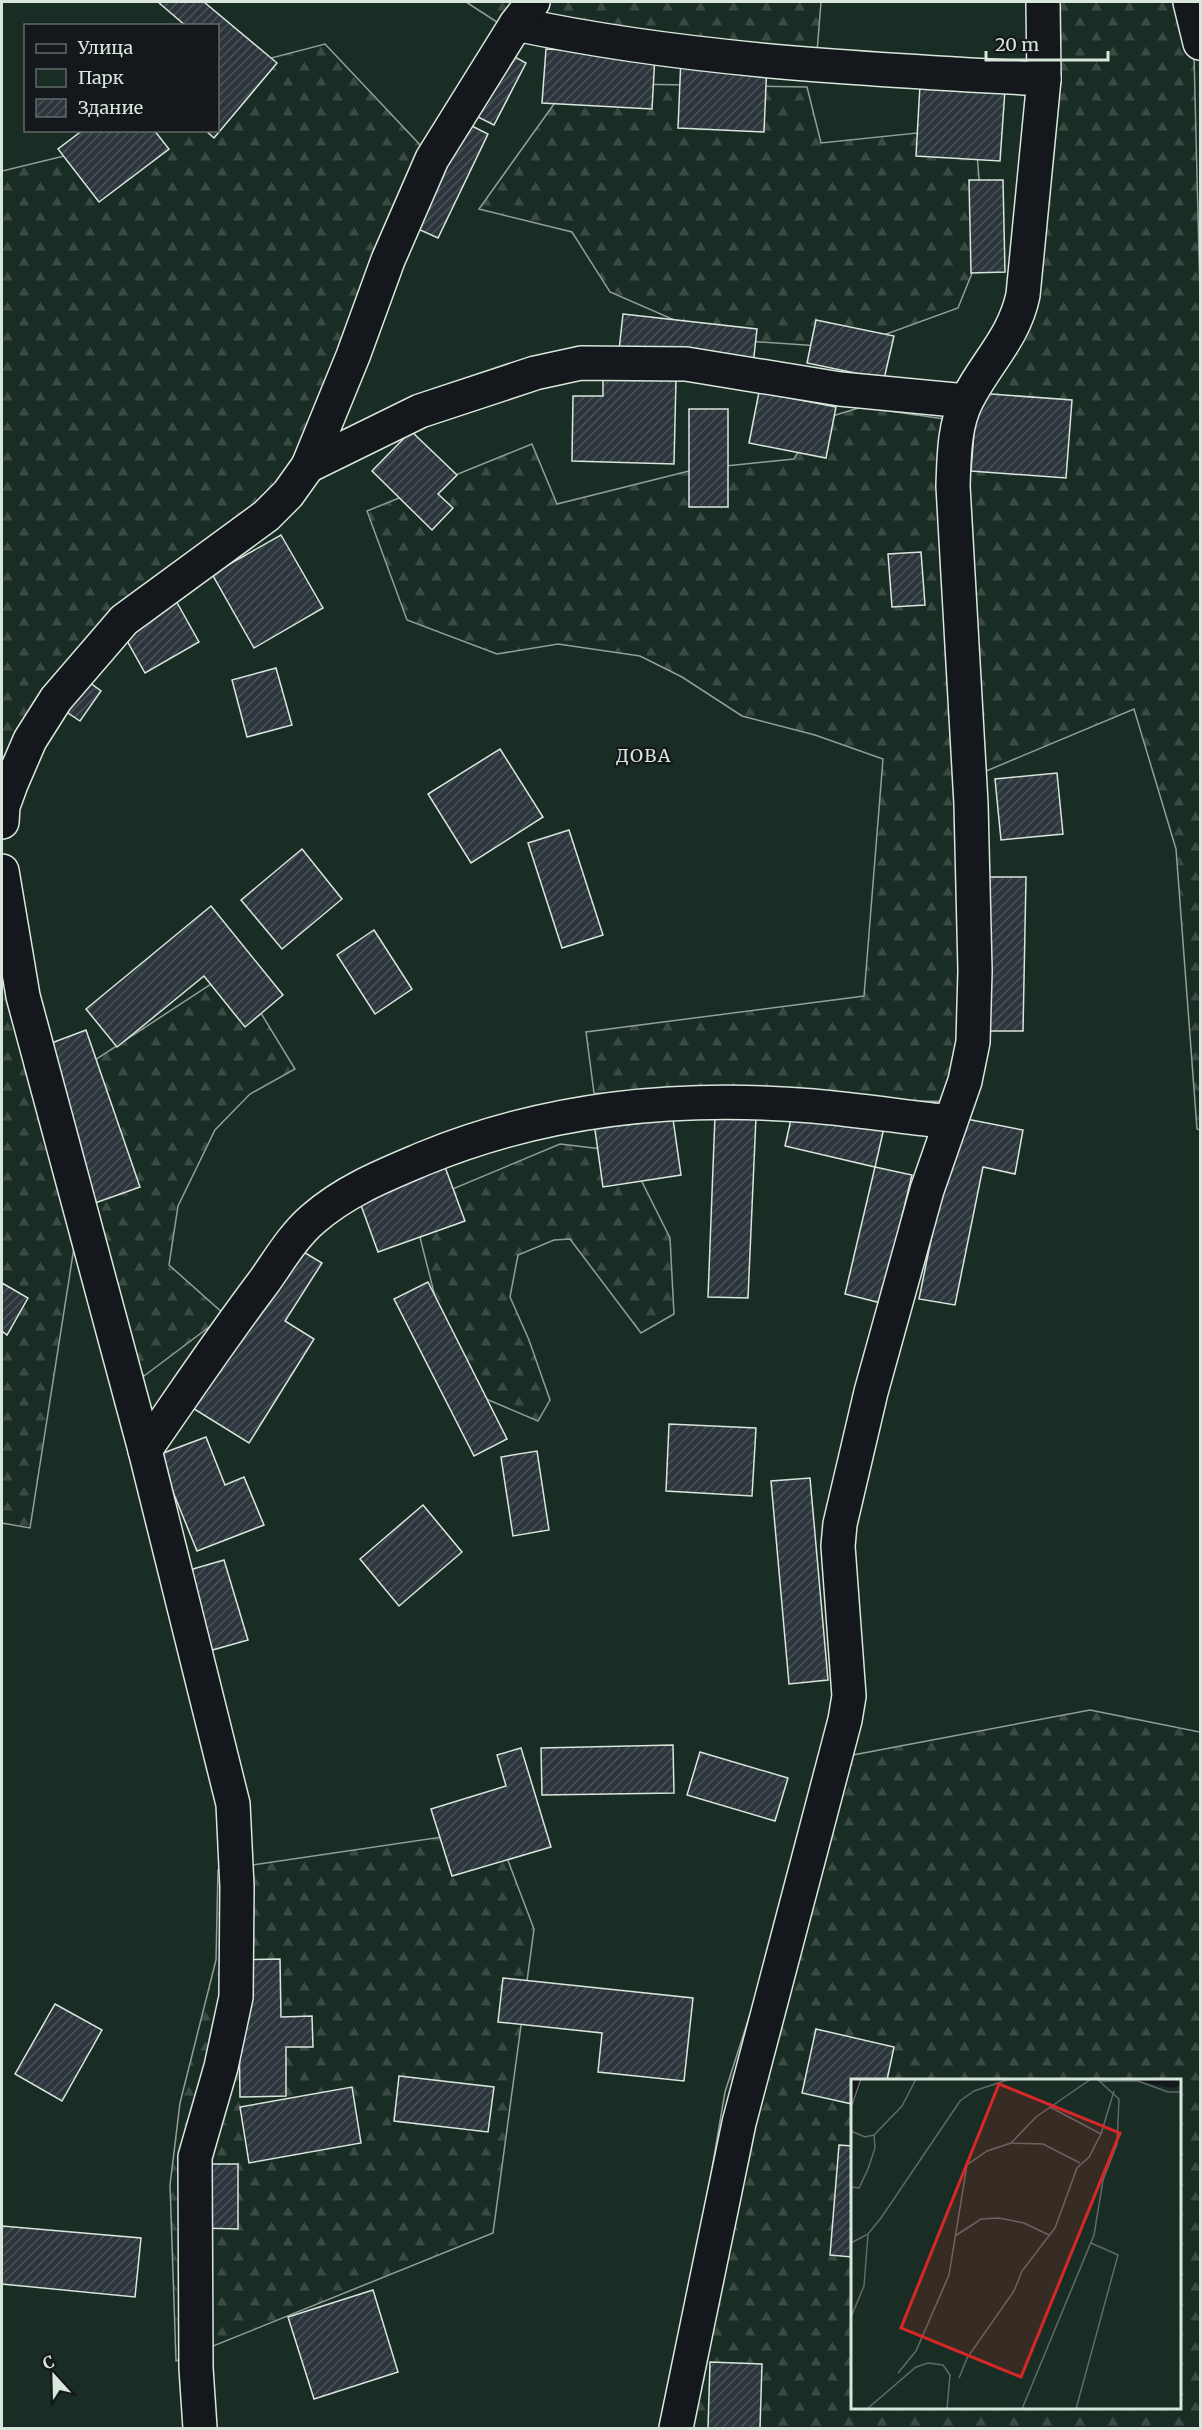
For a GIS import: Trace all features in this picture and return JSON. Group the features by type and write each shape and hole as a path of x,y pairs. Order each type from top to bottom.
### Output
{"street":[{"path":"676,2428 739,2123 845,1720 849,1696 838,1546 844,1502 908,1257 927,1190 965,1081 973,1042 975,971 971,804 953,486 954,453 966,401 1010,334 1019,314 1023,295 1044,79 1043,2"},
{"path":"1190,2 1200,43"},
{"path":"2,822 3,806 30,740 56,699 116,628 266,516 288,494 308,466 353,357 388,260 432,159 524,13 587,39 672,51 839,68 1044,79"},
{"path":"308,466 420,411 535,373 581,363 686,364 840,389 966,401"},
{"path":"2,871 23,996 145,1450 234,1816 237,1887 236,1997 221,2067 195,2157 196,2368 200,2428"},
{"path":"145,1450 232,1324 311,1221 343,1195 374,1179 451,1148 510,1128 586,1112 693,1102 812,1106 950,1122"}],"green space":[{"path":"2,2 1200,2 1200,2428 2,2428"},
{"path":"466,2 821,2 817,52 506,28"},
{"path":"1034,2 1200,2 1194,56 1200,293 1200,1130 1197,1129 1176,849 1134,709 960,782 965,1047 951,1101 839,1102 698,1094 594,1093 586,1032 864,996 883,759 815,735 742,716 682,677 640,656 558,644 497,654 407,620 367,511 532,444 557,504 697,469 794,459 816,421 862,407 951,420 1012,312"},
{"path":"325,44 424,149 306,466 183,577 2,777 2,171 93,149 120,132 219,132 219,72"},
{"path":"569,83 807,87 821,143 975,127 984,243 958,308 848,348 718,339 610,292 572,232 479,209"},
{"path":"2,930 78,1222 30,1528 2,1523"},
{"path":"234,969 295,1069 250,1094 215,1130 178,1206 169,1265 225,1315 144,1376 126,1350 66,1079"},
{"path":"560,1144 627,1152 670,1238 674,1314 641,1333 570,1239 554,1240 518,1255 510,1297 529,1340 550,1400 538,1421 458,1387 412,1206"},
{"path":"1090,1710 1200,1732 1200,2428 668,2428 725,2092 832,1759"},
{"path":"496,1829 534,1929 493,2233 176,2361 170,2185 180,2103 216,1960 218,1870"}],"building":[{"path":"158,2 204,2 277,63 214,138 207,132 219,132 219,24 184,24"},
{"path":"546,49 655,55 652,109 542,103"},
{"path":"502,50 526,63 494,125 468,112"},
{"path":"681,58 767,62 764,132 678,128"},
{"path":"920,85 1005,90 1000,161 916,156"},
{"path":"460,120 488,134 438,238 409,225"},
{"path":"80,132 156,132 169,149 99,202 58,149"},
{"path":"969,180 1003,180 1005,272 971,273"},
{"path":"623,314 757,329 753,365 619,350"},
{"path":"816,320 894,336 884,379 807,363"},
{"path":"603,377 676,379 674,464 572,461 573,396 603,396"},
{"path":"759,392 836,407 826,458 749,443"},
{"path":"977,393 1072,400 1066,478 971,471"},
{"path":"689,409 728,409 728,507 689,507"},
{"path":"411,431 457,475 438,494 453,508 432,530 372,471"},
{"path":"281,535 323,608 254,648 212,574"},
{"path":"921,552 925,605 892,607 888,554"},
{"path":"175,599 199,642 145,673 121,630"},
{"path":"276,668 292,725 247,737 232,680"},
{"path":"78,674 101,691 80,721 56,705"},
{"path":"500,749 543,817 471,863 428,794"},
{"path":"1057,773 1063,834 1001,840 995,779"},
{"path":"569,830 603,935 562,948 528,843"},
{"path":"302,849 342,899 282,949 241,900"},
{"path":"983,877 1026,877 1023,1031 981,1031"},
{"path":"211,906 283,995 245,1027 204,976 117,1047 86,1009"},
{"path":"374,930 412,989 375,1014 337,955"},
{"path":"86,1030 140,1187 95,1203 41,1047"},
{"path":"794,1106 884,1128 875,1167 785,1146"},
{"path":"672,1112 681,1175 603,1187 594,1123"},
{"path":"715,1116 756,1117 748,1298 708,1297"},
{"path":"956,1117 1023,1130 1015,1174 983,1167 955,1305 919,1299"},
{"path":"445,1167 465,1221 378,1252 358,1197"},
{"path":"875,1167 912,1175 881,1303 845,1294"},
{"path":"292,1245 322,1263 285,1321 314,1339 249,1443 191,1407"},
{"path":"428,1282 507,1439 474,1456 394,1299"},
{"path":"2,1283 28,1298 7,1335 2,1331"},
{"path":"669,1424 756,1428 752,1496 666,1491"},
{"path":"206,1437 225,1485 244,1477 264,1525 197,1551 158,1455"},
{"path":"537,1451 549,1530 513,1536 501,1457"},
{"path":"810,1478 828,1680 789,1684 771,1481"},
{"path":"423,1505 462,1552 399,1606 360,1559"},
{"path":"224,1560 248,1640 209,1651 186,1571"},
{"path":"673,1745 674,1793 542,1795 541,1748"},
{"path":"521,1748 551,1847 452,1876 431,1809 506,1786 497,1755"},
{"path":"700,1752 788,1778 775,1821 687,1795"},
{"path":"280,1959 281,2017 312,2016 313,2047 286,2047 286,2096 240,2097 238,1960"},
{"path":"503,1978 693,1998 684,2081 598,2072 602,2033 498,2022"},
{"path":"55,2004 102,2030 62,2101 15,2074"},
{"path":"816,2029 894,2047 887,2079 851,2079 851,2104 802,2093"},
{"path":"399,2076 494,2087 488,2132 394,2121"},
{"path":"352,2087 361,2143 249,2163 240,2107"},
{"path":"839,2145 851,2146 851,2257 830,2255"},
{"path":"201,2164 238,2164 238,2229 201,2228"},
{"path":"2,2226 141,2238 135,2297 2,2284"},
{"path":"373,2290 398,2372 314,2399 288,2317"},
{"path":"710,2362 762,2364 760,2428 708,2428"}],"district":[{"name":"ДОВА","path":"644,755"}]}
